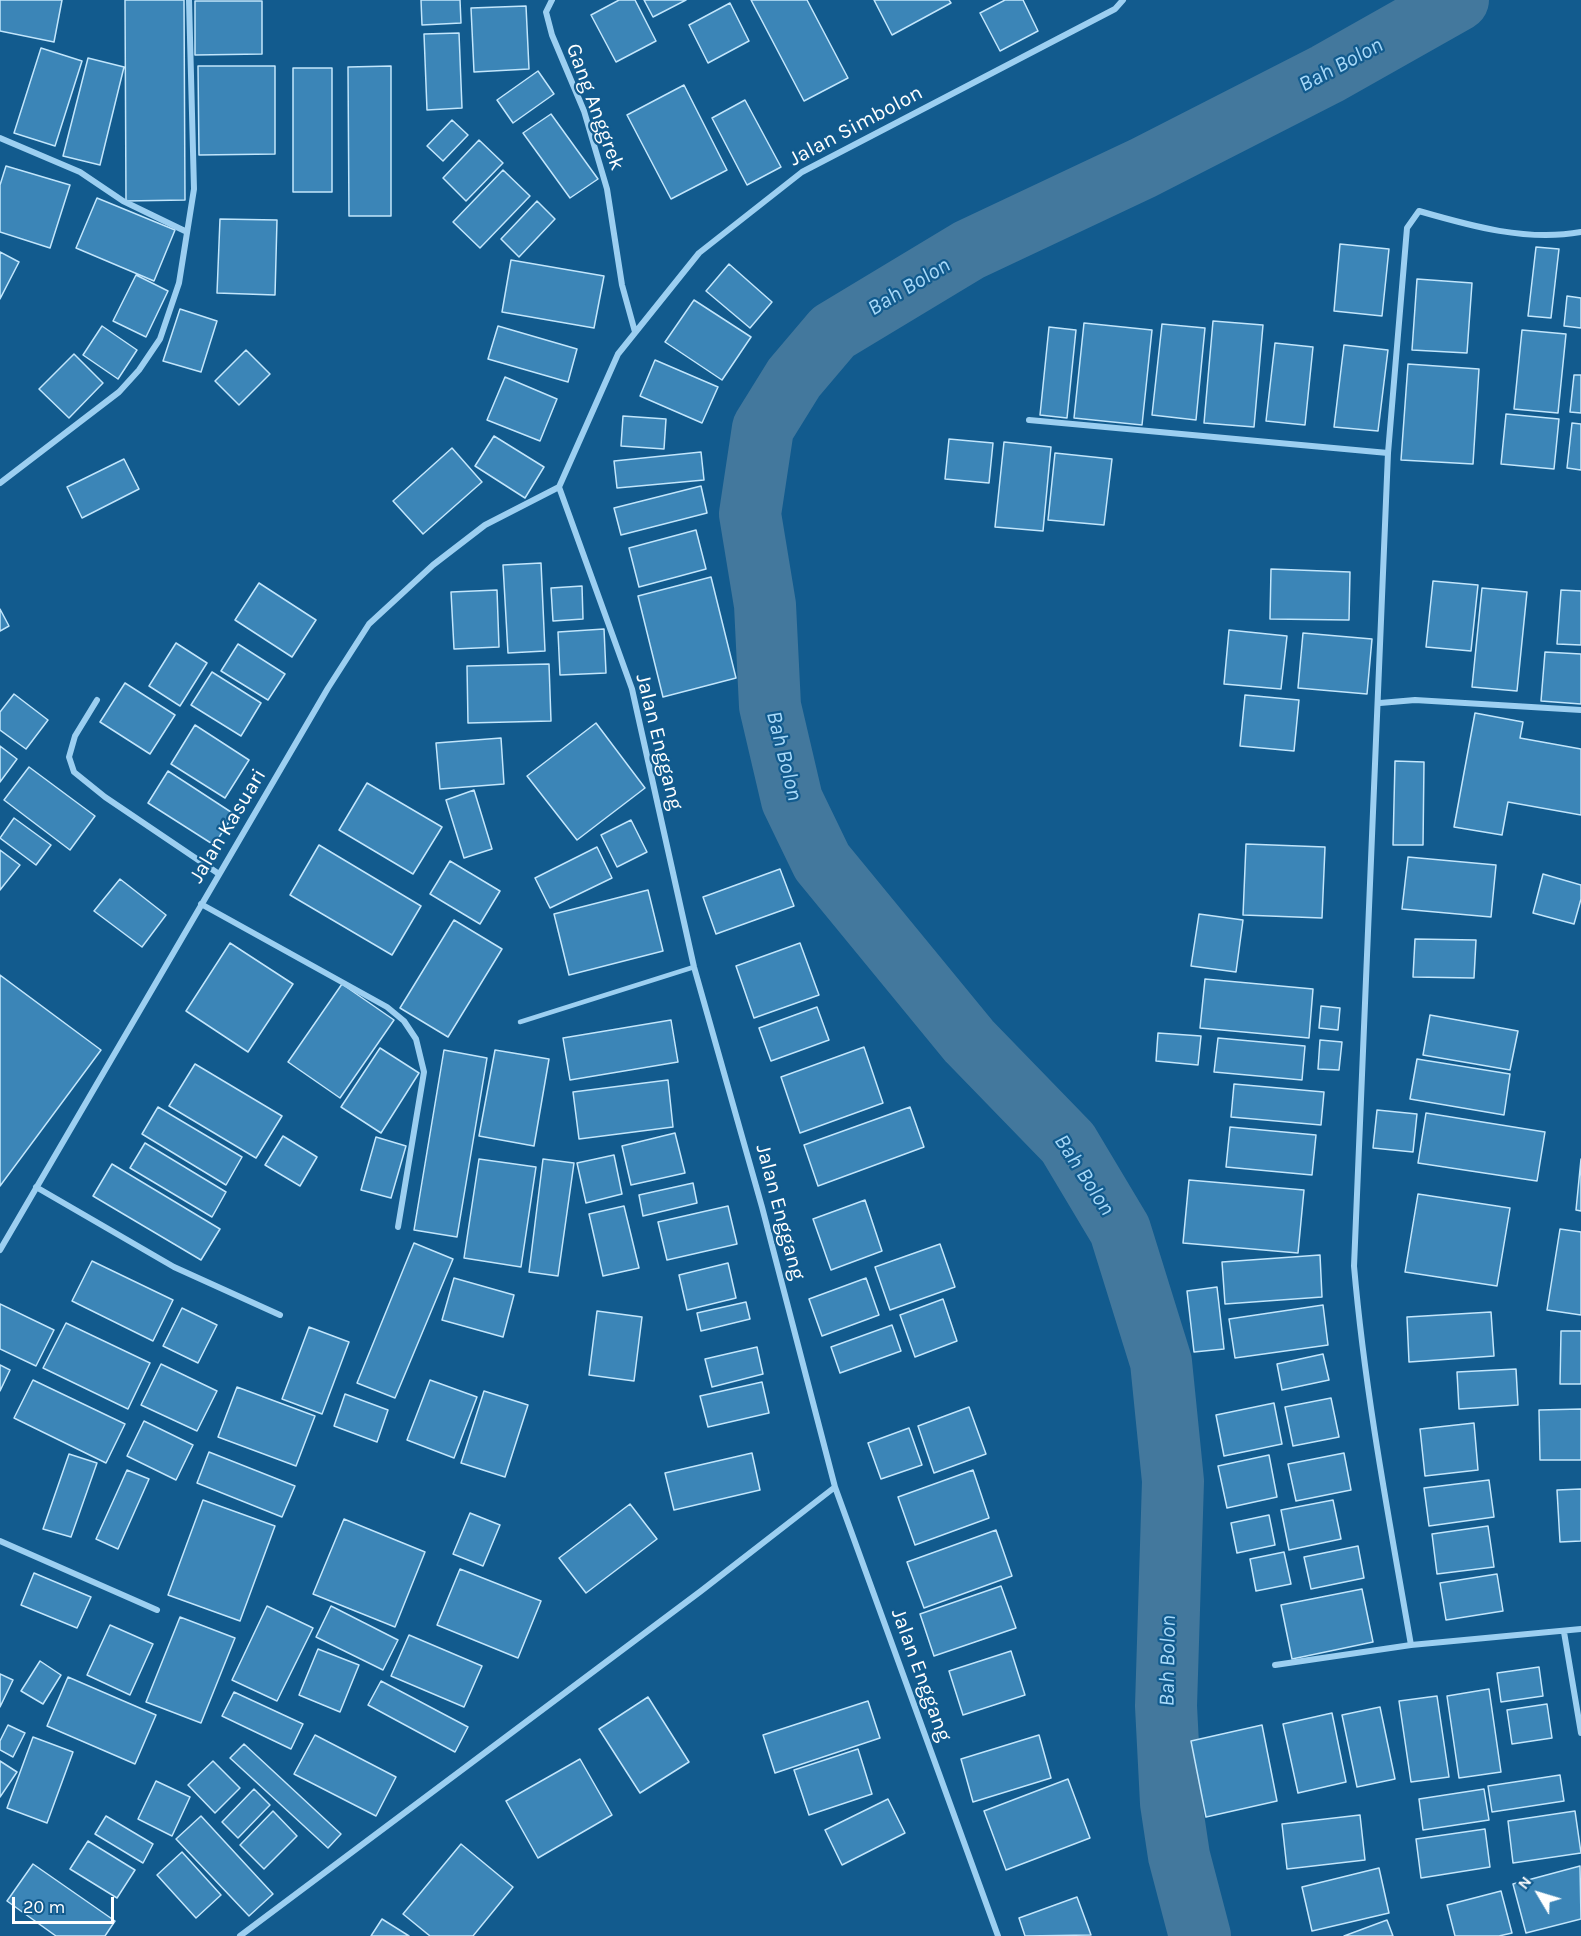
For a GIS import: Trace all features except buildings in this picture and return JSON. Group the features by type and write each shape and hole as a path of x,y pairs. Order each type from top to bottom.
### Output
{"street":[{"path":"0,483 119,392 140,370 160,339 179,282 194,189 189,0"},
{"name":"Gang Anggrek","path":"552,0 546,12 552,35 584,111 607,189 622,285 635,332"},
{"name":"Jalan Simbolon","path":"559,488 618,354 699,253 802,172 1115,9 1124,0"},
{"path":"0,138 80,172 123,201 187,232"},
{"path":"1411,1645 1358,1320 1354,1266 1389,453 1407,228 1419,211 1490,231 1565,235 1581,232"},
{"path":"1029,420 1389,453"},
{"name":"Jalan Kasuari","path":"0,1250 201,904 369,624 433,565 485,525 559,488"},
{"name":"Jalan Enggang","path":"559,488 632,689 694,967 765,1218 835,1487 998,1936"},
{"path":"97,700 75,736 69,757 74,772 105,797 219,874"},
{"path":"1380,702 1415,700 1581,710"},
{"path":"201,904 387,1007 404,1021 416,1039 424,1072 398,1227"},
{"path":"36,1187 174,1267 280,1315"},
{"path":"240,1936 691,1598 835,1487"},
{"path":"0,1541 157,1610"},
{"path":"1275,1665 1411,1645 1581,1629"},
{"path":"1564,1632 1581,1733"}],"lane":[{"path":"520,1022 694,967"}],"waterway":[{"name":"Bah Bolon","path":"1200,1936 1179,1856 1171,1803 1166,1706 1173,1481 1161,1362 1120,1230 1068,1143 969,1041 822,862 792,800 770,706 765,605 750,514 763,428 794,378 833,332 969,250 1143,168 1327,74 1458,0"}]}
